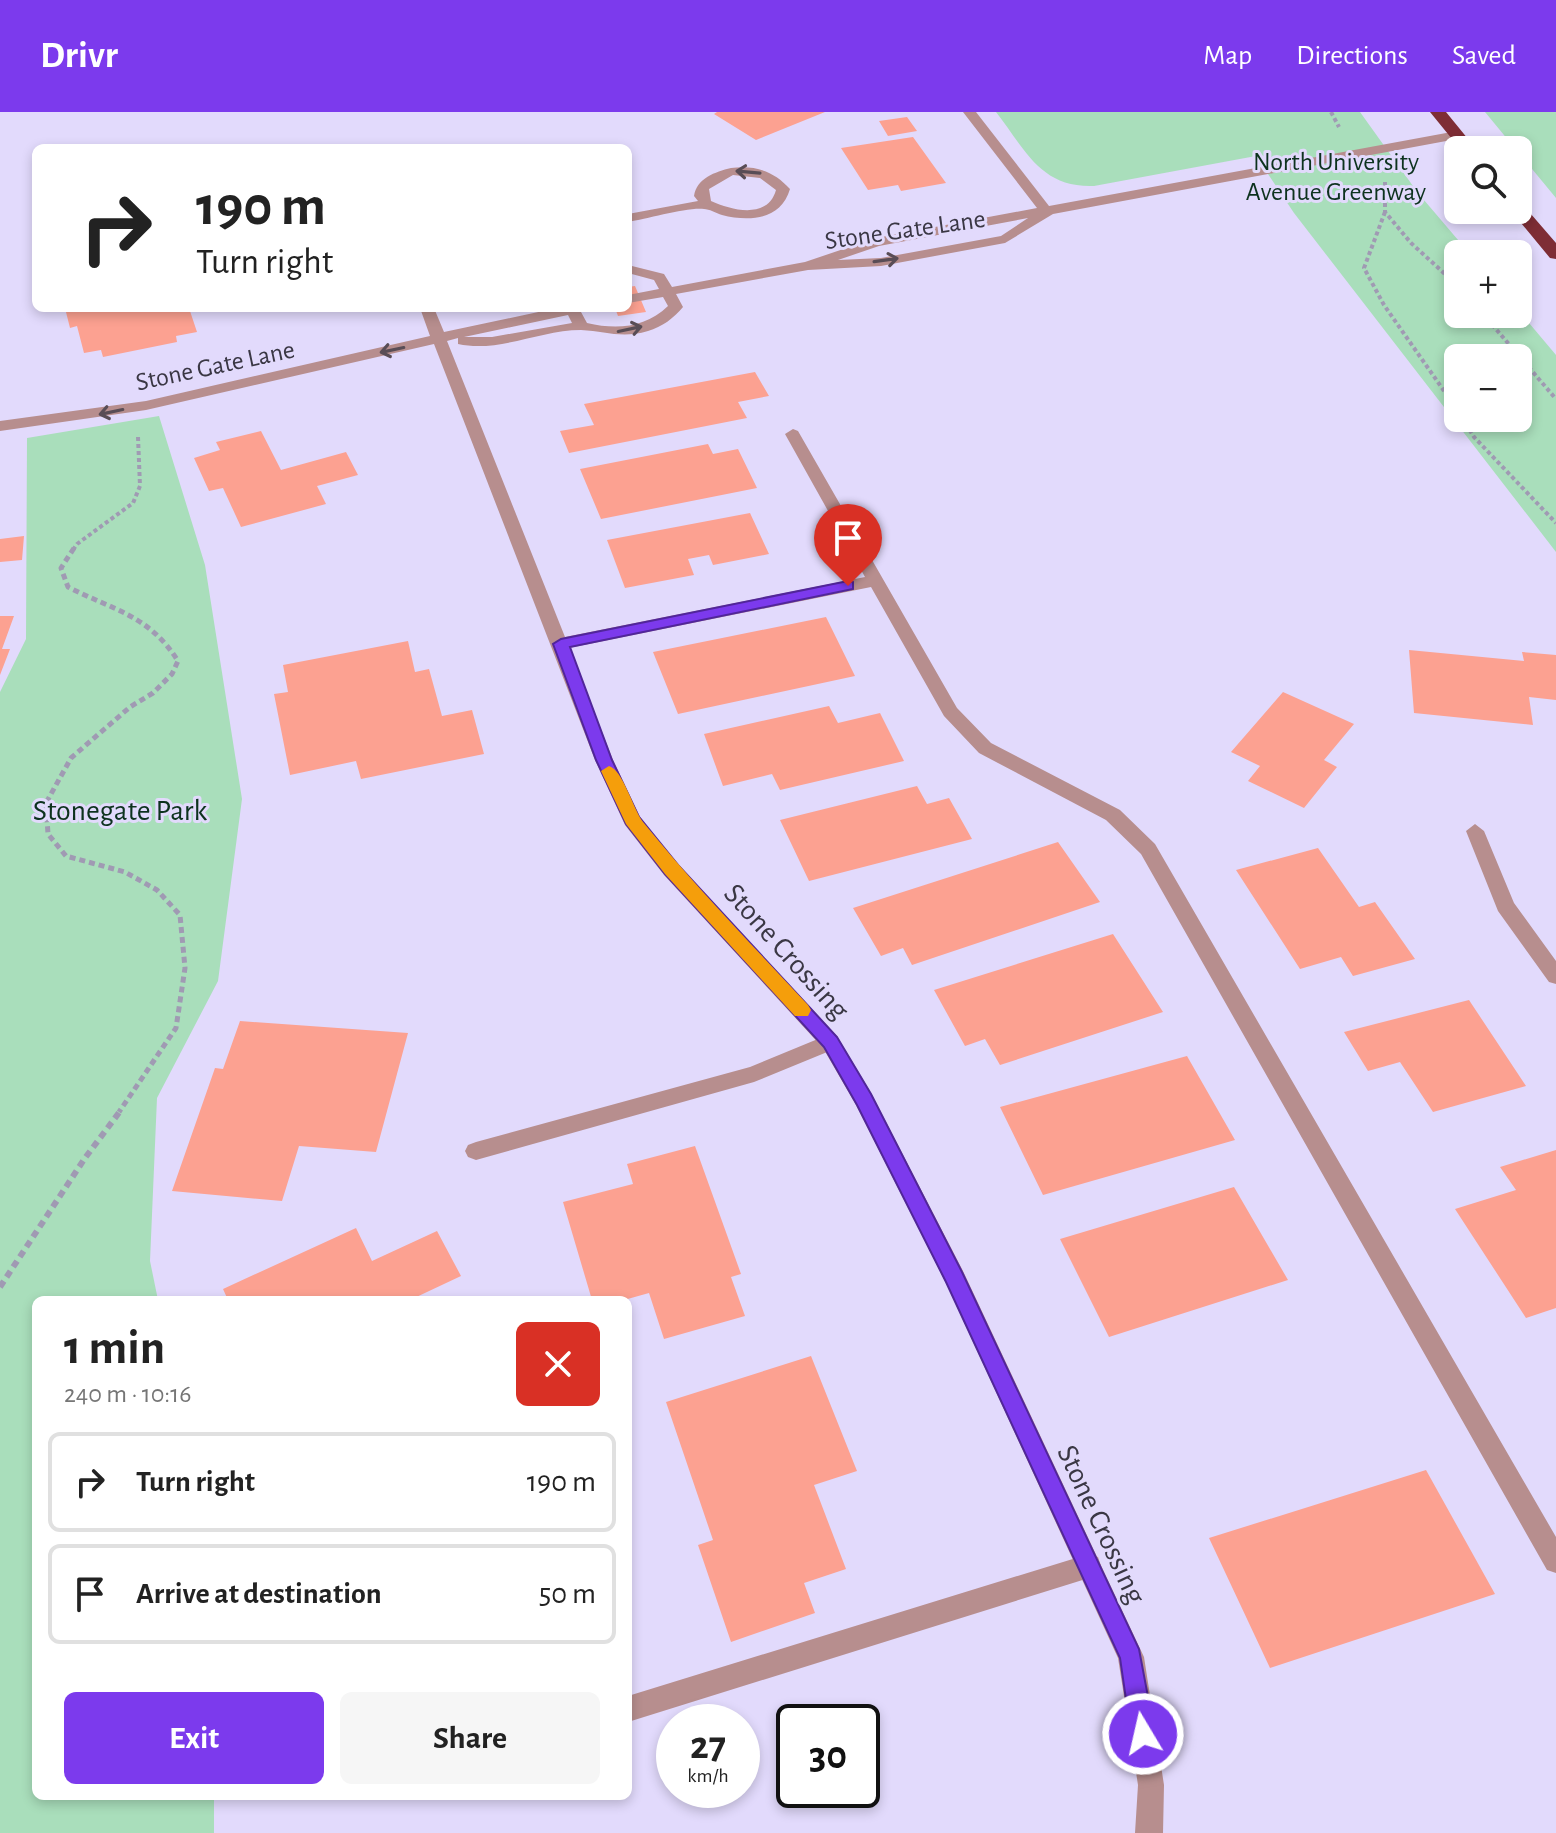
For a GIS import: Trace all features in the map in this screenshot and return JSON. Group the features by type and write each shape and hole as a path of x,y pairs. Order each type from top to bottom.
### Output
{"highway":[{"path":"1438,112 1457,135"},
{"path":"1531,224 1556,254"}],"street":[{"path":"969,112 1047,212"},
{"name":"Stone Gate Lane","path":"632,298 808,266 881,262 1005,239 1047,212 1457,135"},
{"path":"632,217 706,204 732,214 765,211 777,205 783,197 783,189 766,175 735,171 720,174 702,188 701,196 706,204"},
{"path":"632,270 659,277 668,292"},
{"name":"Stone Gate Lane","path":"439,340 492,341 581,326 608,334 661,323 676,307 668,292"},
{"name":"Stone Crossing","path":"428,312 604,760 632,820 671,870 830,1042 864,1099 955,1278 1131,1657 1151,1785 1149,1833"},
{"name":"Stone Gate Lane","path":"0,426 77,420 553,312"},
{"name":"Stone Gate Lane","path":"576,312 581,326"},
{"path":"793,434 950,712 985,748 1113,815 1148,849 1556,1561"},
{"path":"561,644 876,580"},
{"path":"1475,831 1505,906 1556,976"},
{"path":"476,1151 754,1074 830,1042"},
{"path":"632,1708 1089,1566"}],"path":[{"path":"1385,182 1385,212 1364,268 1377,298 1444,388"},
{"path":"1385,212 1411,243 1444,273"},
{"path":"1495,328 1556,399"},
{"path":"1471,432 1556,523"},
{"path":"0,1287 176,1028 185,968 180,915 157,890 125,872 66,856 48,834 46,803 71,758 130,707 153,693 172,674 178,661 153,625 93,601 68,587 61,568 77,544 133,503 140,486 138,437"}],"green space":[{"name":"North University Avenue Greenway","path":"996,112 1360,112 1418,193 1458,240 1444,240 1444,328 1532,327 1556,355 1556,552 1463,432 1532,432 1532,344 1444,344 1444,407 1294,213 1256,156 1094,186 1060,180 1036,164"},
{"path":"1485,112 1556,112 1556,198 1532,169 1532,136 1505,136"},
{"name":"Stonegate Park","path":"159,416 205,565 242,799 218,981 157,1098 150,1261 157,1296 32,1296 32,1800 214,1800 214,1833 0,1833 0,692 26,639 27,438"}],"building":[{"path":"825,112 756,140 714,114"},
{"path":"907,117 917,131 888,136 879,121"},
{"path":"913,137 946,183 901,191 898,185 868,190 841,148"},
{"path":"632,286 635,286 646,312 618,316 616,312 632,312"},
{"path":"66,312 190,312 197,332 176,336 177,342 103,357 101,350 84,353 77,326 70,328"},
{"path":"755,372 769,396 738,402 747,418 569,453 560,431 594,425 584,404"},
{"path":"261,431 281,470 346,452 358,475 317,486 326,504 241,527 223,488 209,491 194,458 220,450 216,442"},
{"path":"708,444 713,454 738,449 757,488 601,519 580,469"},
{"path":"750,513 769,554 713,565 709,555 688,559 694,575 625,588 607,540"},
{"path":"24,536 22,560 0,562 0,539"},
{"path":"0,616 14,616 2,649 10,649 0,675"},
{"path":"826,617 855,676 678,714 653,652"},
{"path":"408,641 415,672 429,669 442,716 472,710 484,754 361,779 356,761 290,775 274,694 288,692 283,665"},
{"path":"1409,650 1524,661 1522,652 1556,655 1556,700 1529,697 1533,725 1414,713"},
{"path":"1283,692 1354,724 1324,760 1337,767 1304,808 1248,781 1260,766 1231,752"},
{"path":"829,706 838,723 880,713 904,761 780,790 772,774 723,786 704,734"},
{"path":"917,786 927,804 949,798 972,839 809,881 780,820"},
{"path":"1058,842 1100,902 912,965 903,948 881,956 853,908"},
{"path":"1318,848 1359,907 1375,902 1415,959 1353,976 1341,957 1300,969 1236,870"},
{"path":"1113,934 1163,1012 1000,1065 985,1039 965,1046 934,990"},
{"path":"1469,1000 1526,1086 1433,1112 1400,1062 1368,1071 1344,1032"},
{"path":"240,1021 408,1033 376,1152 299,1146 282,1201 172,1191 215,1068 223,1069"},
{"path":"1187,1056 1235,1140 1043,1195 1000,1107"},
{"path":"695,1146 741,1274 731,1277 745,1316 664,1339 649,1293 632,1298 591,1296 563,1202 633,1184 627,1164"},
{"path":"1556,1150 1556,1308 1526,1318 1455,1209 1516,1190 1500,1167"},
{"path":"1234,1187 1288,1280 1109,1337 1060,1239"},
{"path":"356,1228 372,1261 437,1231 461,1276 418,1296 226,1296 223,1289"},
{"path":"811,1356 857,1471 814,1485 846,1569 804,1583 815,1613 731,1642 698,1545 713,1540 666,1402"},
{"path":"1426,1470 1495,1594 1270,1668 1209,1538"}],"slow traffic":[{"path":"609,771 632,820 671,870 801,1010"}],"route":[{"path":"848,586 561,644 604,760 632,820 671,870 830,1042 864,1099 955,1278 1131,1657 1143,1734"}]}
